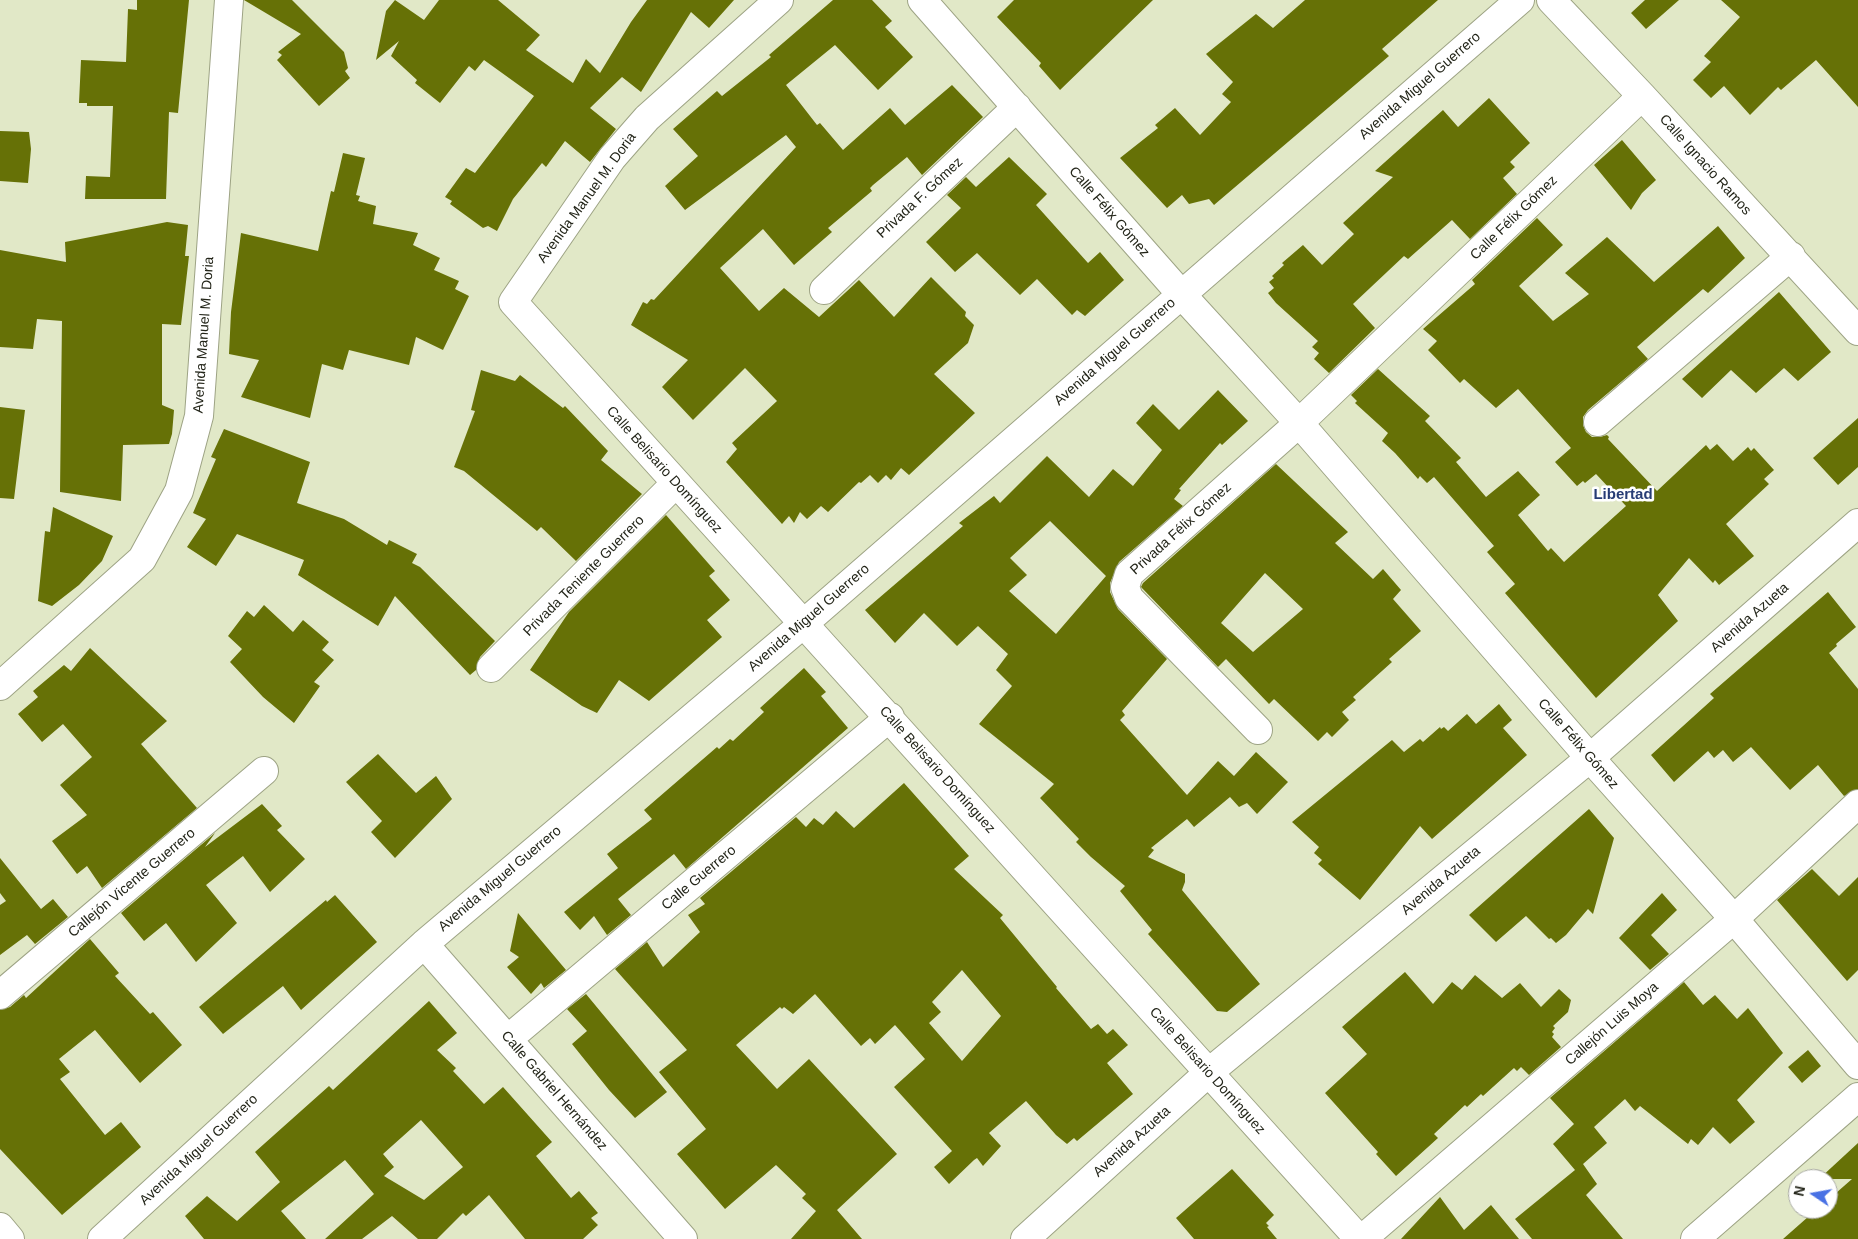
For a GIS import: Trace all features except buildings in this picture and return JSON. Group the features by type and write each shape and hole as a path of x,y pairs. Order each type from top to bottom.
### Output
{"street":[{"name":"Avenida Manuel M. Doria","path":"0,686 142,559 179,491 199,416 228,0"},
{"name":"Avenida Manuel M. Doria","path":"513,302 612,158 647,118 779,0"},
{"name":"Calle Félix Gómez","path":"922,0 1181,294 1299,423 1590,758 1734,919 1858,1066"},
{"name":"Avenida Miguel Guerrero","path":"102,1239 424,944 802,625 1520,0"},
{"name":"Calle Ignacio Ramos","path":"1551,0 1791,256 1858,331"},
{"name":"Calle Félix Gómez","path":"1299,423 1642,96"},
{"name":"Privada F. Gómez","path":"824,290 1017,107"},
{"path":"1598,422 1791,256"},
{"name":"Calle Belisario Domínguez","path":"513,302 802,625 890,717 1208,1073 1360,1239"},
{"name":"Privada Félix Gómez","path":"1258,730 1129,598 1125,587 1129,574 1299,423"},
{"name":"Privada Teniente Guerrero","path":"491,668 676,482"},
{"name":"Avenida Azueta","path":"1025,1239 1208,1073 1590,758 1858,523"},
{"name":"Calle Guerrero","path":"508,1039 890,717"},
{"name":"Callejón Vicente Guerrero","path":"0,994 264,771"},
{"name":"Callejón Luis Moya","path":"1360,1239 1734,919 1858,804"},
{"name":"Calle Gabriel Hernández","path":"424,944 683,1239"},
{"path":"1695,1239 1858,1097"},
{"path":"0,1227 10,1239"}],"district":[{"name":"Libertad","path":"1623,495"}]}
